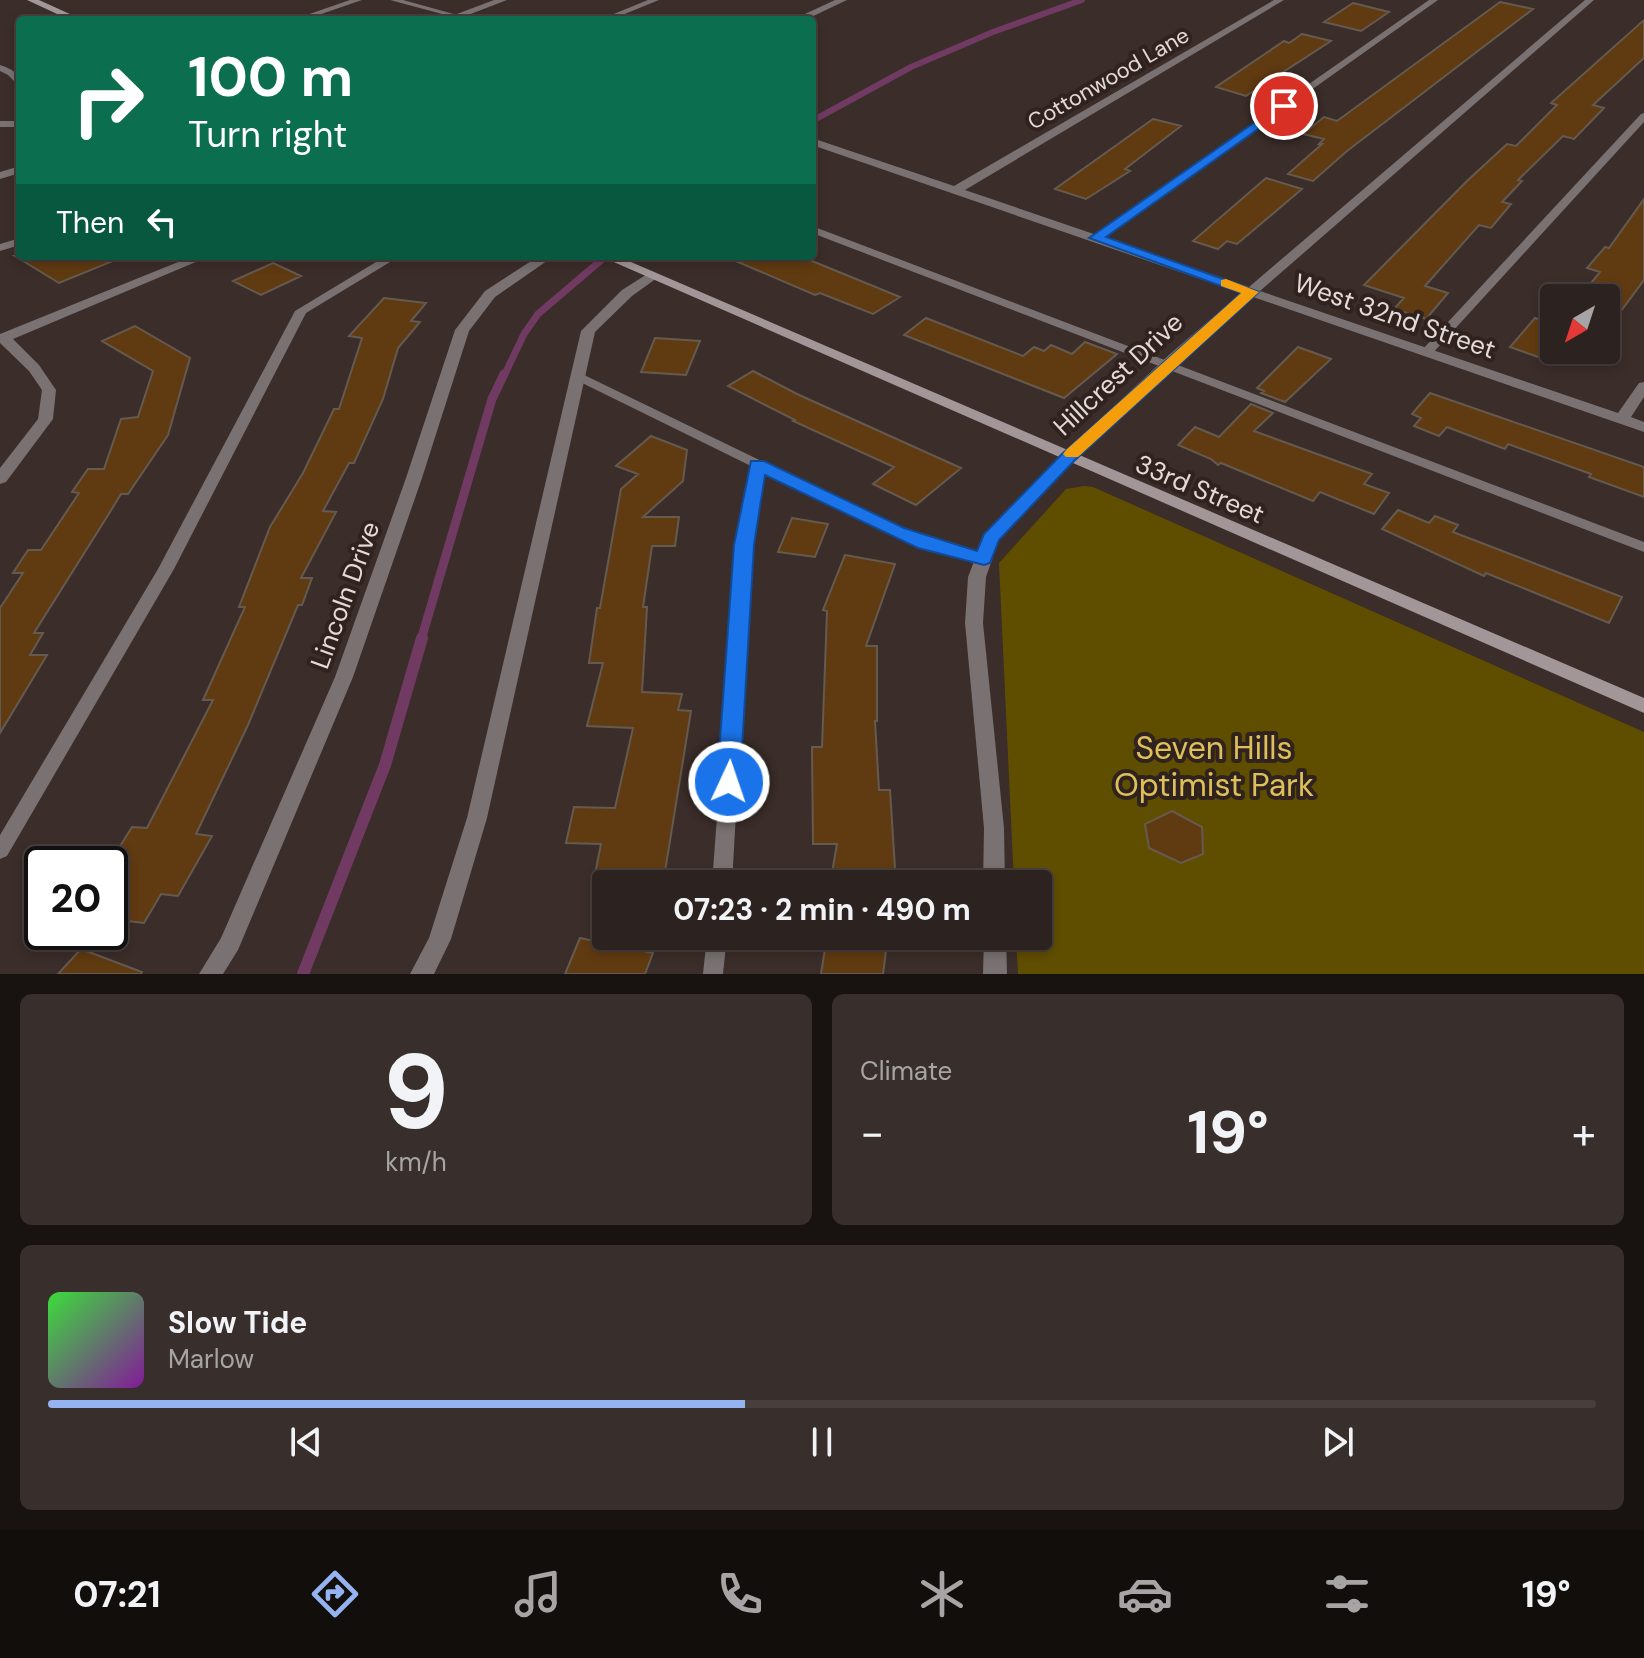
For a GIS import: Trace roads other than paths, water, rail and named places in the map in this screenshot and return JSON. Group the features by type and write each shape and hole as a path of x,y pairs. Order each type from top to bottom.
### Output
{"street":[{"path":"31,0 69,16"},
{"path":"457,16 503,0"},
{"path":"806,16 843,0"},
{"name":"Cottonwood Lane","path":"956,190 1280,0"},
{"name":"Hillcrest Drive","path":"994,870 994,828 974,623 977,577 991,538 1068,458 1168,365 1590,0"},
{"name":"West 32nd Street","path":"816,142 1644,427"},
{"path":"0,479 45,419 49,390 34,368 2,338 194,260"},
{"name":"Lincoln Drive","path":"211,974 230,943 344,677 462,330 490,294 542,260"},
{"name":"33rd Street","path":"616,260 1644,706"},
{"path":"422,974 440,939 477,818 588,331 627,293 652,275"},
{"path":"1622,419 1644,386"},
{"path":"995,950 995,974"}],"lane":[{"path":"308,16 358,0"},
{"path":"394,0 457,16"},
{"path":"613,16 655,0"},
{"path":"1096,238 1434,0"},
{"path":"1427,352 1644,116"},
{"path":"816,231 1644,547"},
{"path":"0,851 166,569 301,311 387,260"},
{"path":"578,376 911,538 984,559"},
{"path":"723,870 744,545 758,465"},
{"path":"713,974 716,950"}],"waterway":[{"path":"816,119 911,67 993,32 1082,0"},
{"path":"504,376 524,334 538,314 601,260"},
{"path":"421,640 492,399 504,374"},
{"path":"303,974 385,765 422,638"}],"park label":[{"name":"Seven Hills Optimist Park","path":"1214,766"}]}
